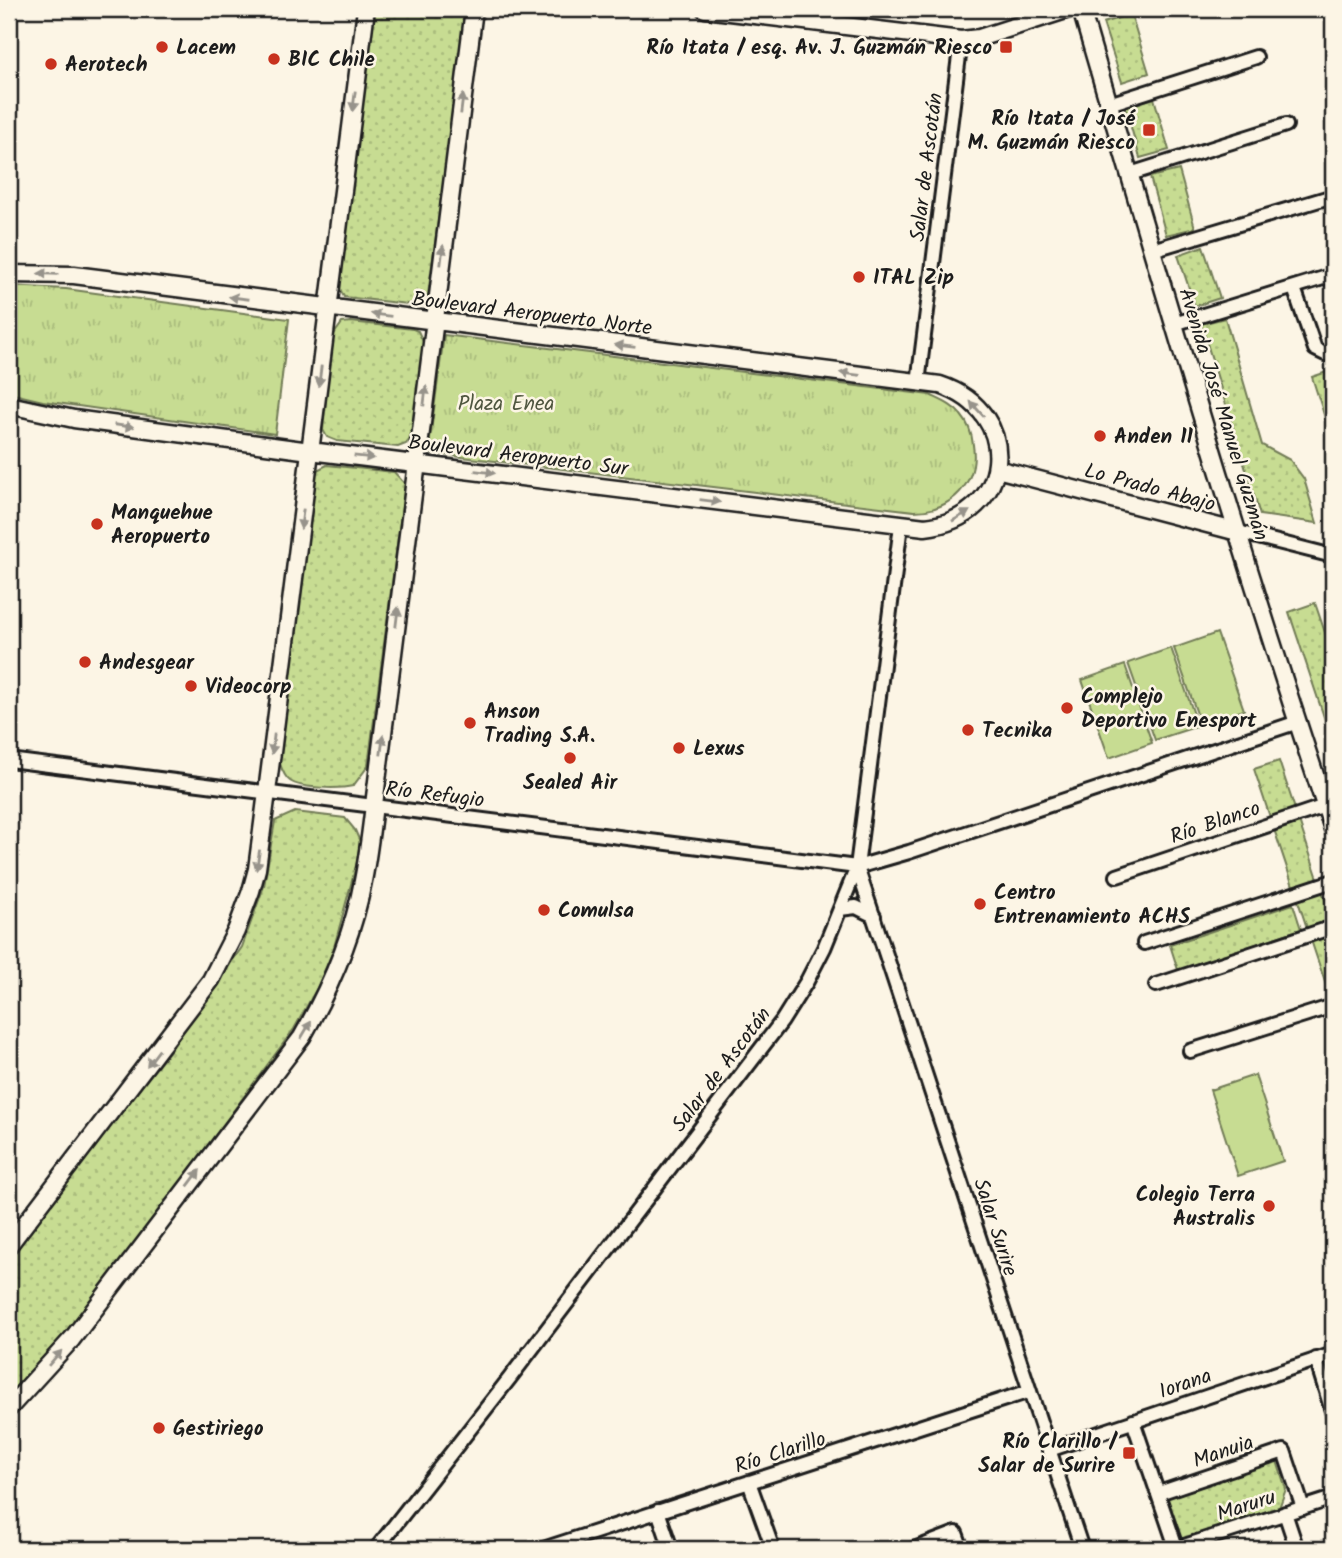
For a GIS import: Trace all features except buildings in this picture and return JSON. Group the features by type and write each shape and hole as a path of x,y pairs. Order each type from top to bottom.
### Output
{"street":[{"path":"9,1245 211,980 236,931 251,891 257,869 366,9"},
{"path":"9,1408 72,1339 302,1037 326,994 352,926 363,882 374,805 474,9"},
{"path":"705,9 961,40 979,38 1069,9"},
{"name":"Avenida José Manuel Guzmán","path":"1081,9 1174,324 1333,829"},
{"name":"Salar de Ascotán","path":"918,383 961,40"},
{"path":"1109,104 1256,57"},
{"path":"1129,174 1286,125"},
{"path":"1152,250 1333,196"},
{"name":"Boulevard Aeropuerto Norte","path":"9,274 74,275 940,386 954,390 980,410 996,438 997,469"},
{"path":"1174,324 1333,275"},
{"path":"1294,288 1315,349 1325,354 1333,353"},
{"name":"Boulevard Aeropuerto Sur","path":"9,405 74,419 310,451 901,525 933,526 956,520 979,503 992,483 997,469"},
{"name":"Lo Prado Abajo","path":"997,469 1333,556"},
{"name":"Salar de Ascotán","path":"376,1549 524,1360 782,1021 807,981 841,909 857,867 901,525"},
{"path":"857,867 922,848 1298,722"},
{"name":"Río Refugio","path":"9,760 857,867"},
{"name":"Río Blanco","path":"1117,876 1325,806"},
{"name":"Salar Surire","path":"857,867 1082,1549"},
{"path":"1144,943 1333,881"},
{"path":"841,909 856,907 874,916"},
{"path":"1156,985 1333,927"},
{"path":"1190,1051 1333,1006"},
{"name":"Iorana","path":"1049,1450 1333,1353"},
{"path":"1316,1359 1333,1414"},
{"name":"Río Clarillo","path":"542,1549 1030,1391"},
{"name":"Maruru","path":"1133,1421 1175,1544 1181,1547 1333,1498"},
{"name":"Manuia","path":"1159,1493 1284,1451 1303,1508"},
{"path":"750,1482 773,1549"},
{"path":"658,1511 671,1549"},
{"path":"1285,1513 1297,1549"},
{"path":"914,1549 956,1533 962,1549"}],"green space":[{"path":"374,9 463,9 466,14 428,295 417,305 344,297 339,287"},
{"path":"1131,14 1149,73 1122,82 1103,23"},
{"path":"1154,98 1169,150 1140,158 1125,107"},
{"path":"1179,170 1195,228 1166,235 1150,177"},
{"path":"1203,246 1220,298 1195,306 1178,255"},
{"path":"9,286 66,289 289,319 275,434 43,401 9,393"},
{"path":"1225,318 1262,445 1290,460 1304,479 1317,523 1260,515 1201,324"},
{"path":"342,323 413,329 418,331 425,346 413,435 406,444 398,447 337,441 327,437 323,430 332,337"},
{"name":"Plaza Enea","path":"444,335 930,395 954,408 966,422 973,445 972,471 967,483 951,500 927,510 914,511 428,453"},
{"path":"1333,370 1333,422 1327,424 1312,377"},
{"path":"327,465 394,472 405,484 368,766 353,786 330,788 295,784 284,774 279,761 315,477 317,470"},
{"path":"1315,603 1333,656 1333,744 1289,612"},
{"path":"1217,633 1244,710 1201,725 1174,648"},
{"path":"1171,648 1198,726 1155,740 1128,663"},
{"path":"1125,665 1152,743 1109,758 1082,680"},
{"path":"1279,761 1333,924 1333,996 1330,997 1254,769"},
{"path":"295,812 345,818 355,830 360,842 333,951 317,988 294,1029 151,1222 62,1337 9,1394 9,1256 172,1048 242,947 264,886 275,821"},
{"path":"1293,904 1301,929 1178,970 1170,945"},
{"path":"1255,1075 1283,1161 1238,1176 1210,1090"},
{"path":"1277,1461 1286,1489 1279,1508 1181,1541 1167,1498"}],"place":[{"name":"Lacem","path":"162,47"},
{"name":"Río Itata / esq. Av. J. Guzmán Riesco","path":"1006,47"},
{"name":"BIC Chile","path":"274,59"},
{"name":"Aerotech","path":"51,64"},
{"name":"Río Itata / José M. Guzmán Riesco","path":"1149,130"},
{"name":"ITAL Zip","path":"859,277"},
{"name":"Anden 11","path":"1100,436"},
{"name":"Manquehue Aeropuerto","path":"97,524"},
{"name":"Andesgear","path":"85,662"},
{"name":"Videocorp","path":"191,686"},
{"name":"Complejo Deportivo Enesport","path":"1067,708"},
{"name":"Anson Trading S.A.","path":"470,723"},
{"name":"Tecnika","path":"968,730"},
{"name":"Lexus","path":"679,748"},
{"name":"Sealed Air","path":"570,758"},
{"name":"Centro Entrenamiento ACHS","path":"980,904"},
{"name":"Comulsa","path":"544,910"},
{"name":"Colegio Terra Australis","path":"1269,1206"},
{"name":"Gestiriego","path":"159,1428"},
{"name":"Río Clarillo / Salar de Surire","path":"1129,1453"}]}
